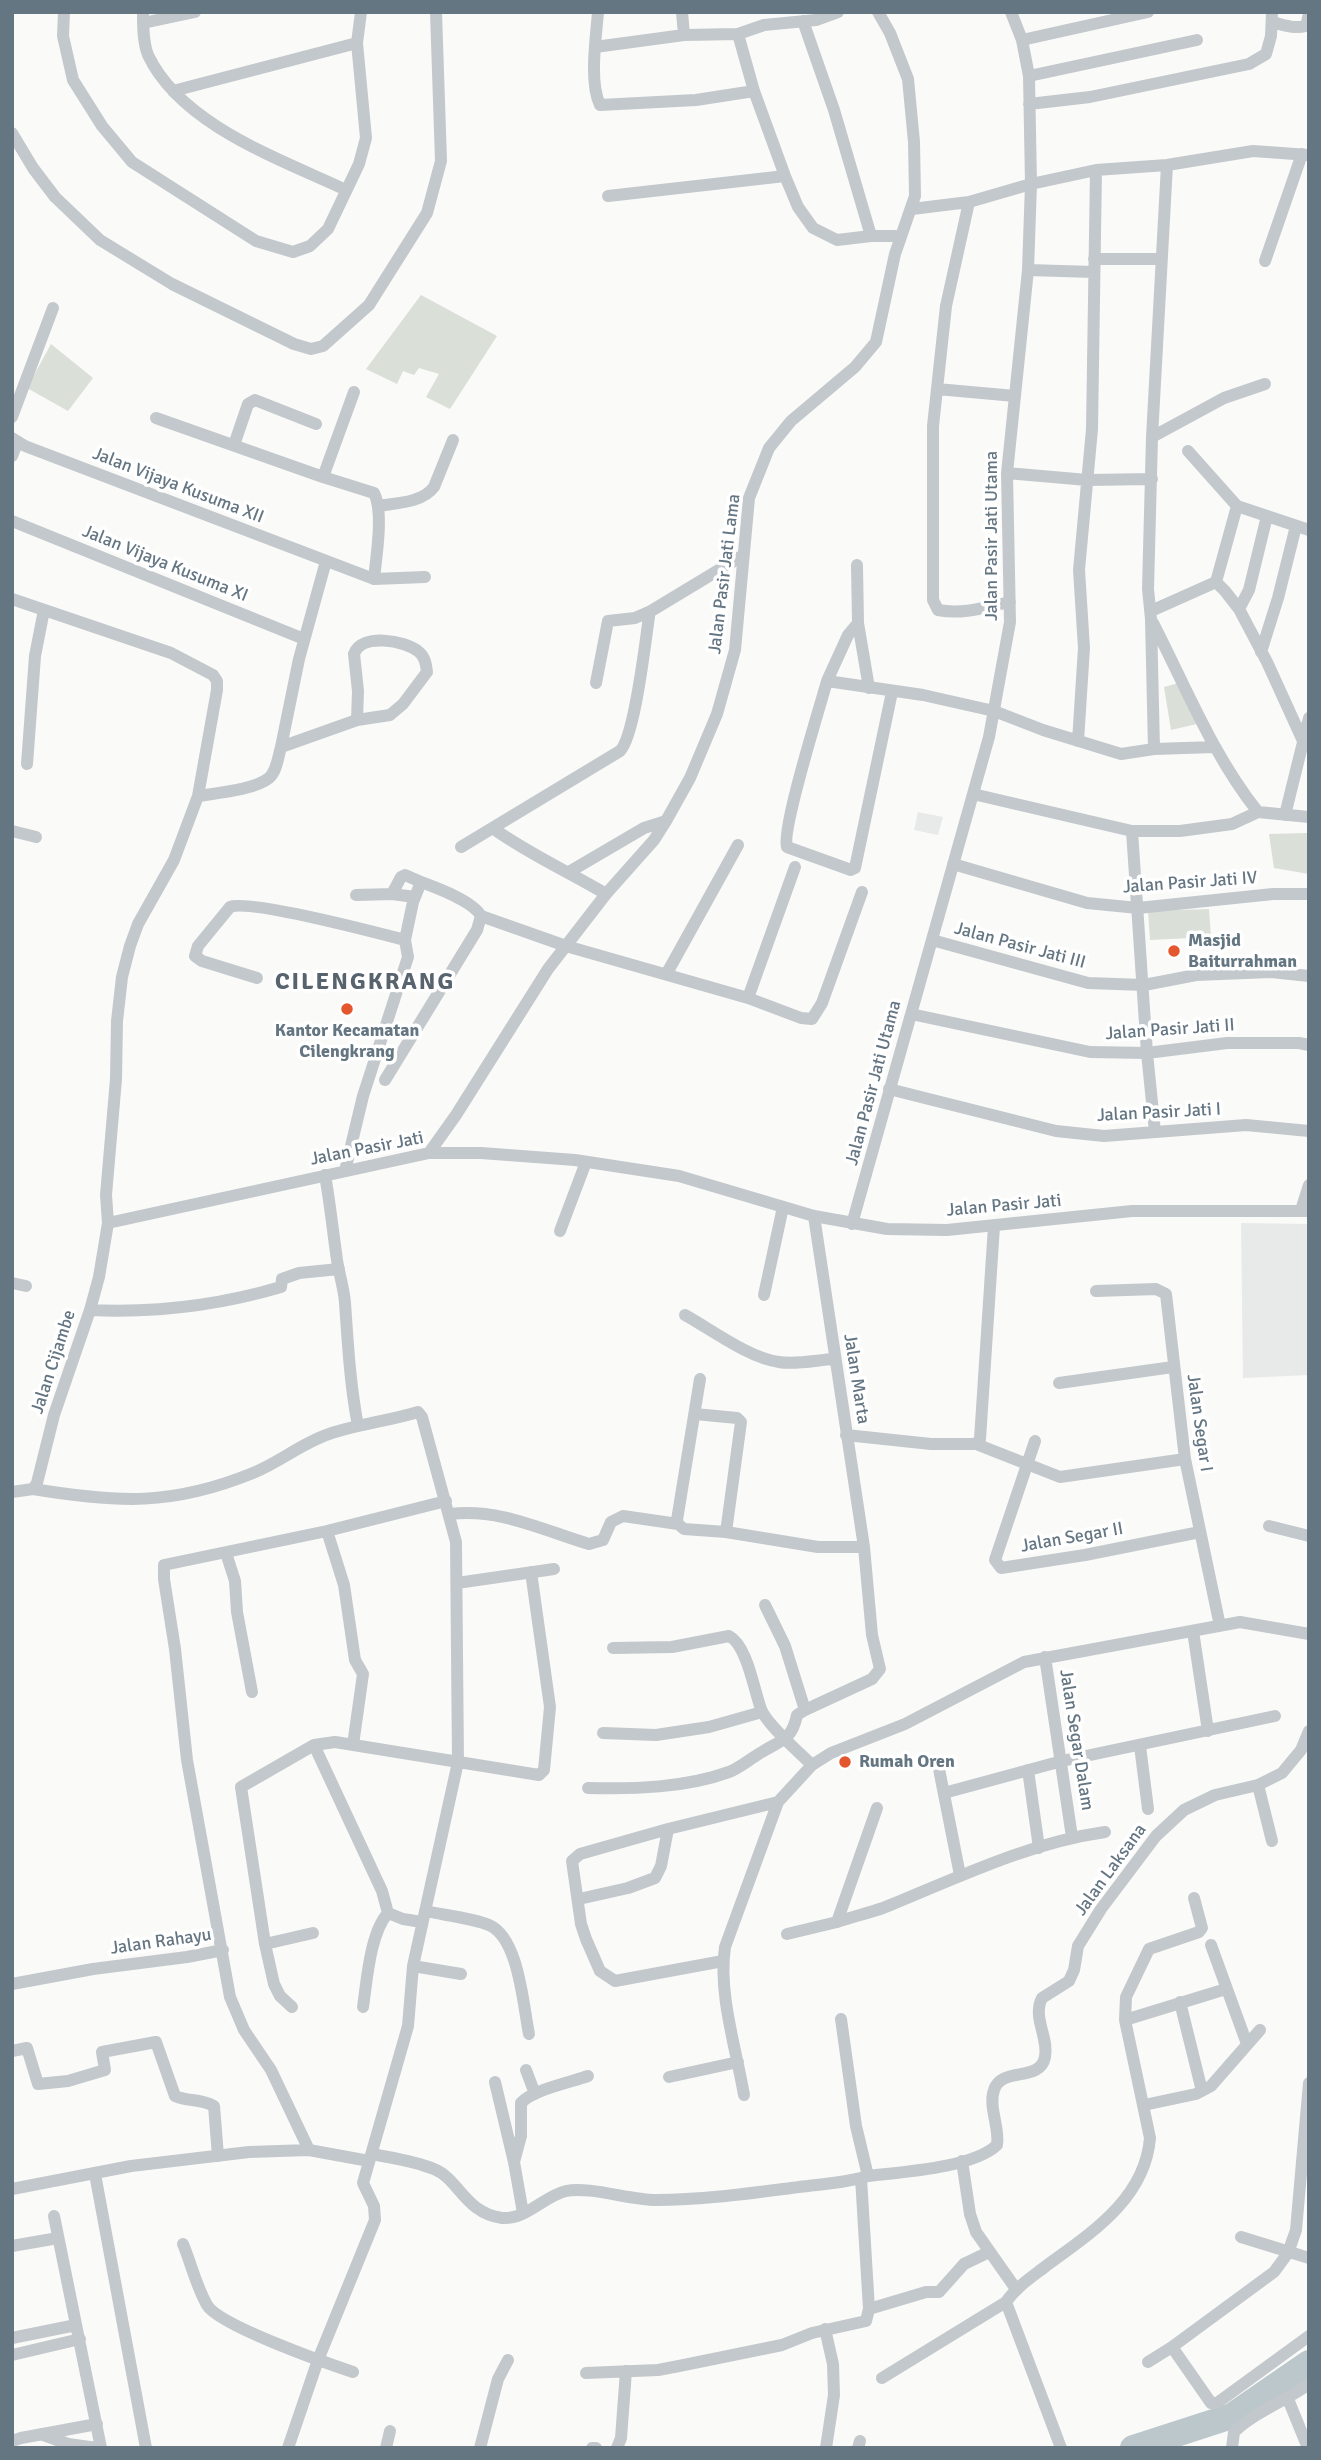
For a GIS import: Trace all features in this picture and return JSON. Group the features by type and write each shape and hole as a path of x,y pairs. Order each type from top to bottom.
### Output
{"street":[{"path":"64,12 63,36 73,80 102,126 132,162 256,241 293,252 310,246 328,229 359,164 366,138 357,43 361,12"},
{"path":"195,12 143,17 148,55 173,91 212,125 345,190"},
{"path":"12,133 55,197 100,240 172,284 294,344 311,349 323,346 369,305 427,213 441,160 436,12"},
{"path":"598,12 595,96 600,105 696,100 754,90"},
{"path":"681,12 684,35"},
{"path":"595,47 684,35 738,34 762,19 816,20 838,12"},
{"name":"Jalan Pasir Jati Lama","path":"429,1153 535,990 606,894 654,840 690,778 717,714 735,650 749,498 769,448 791,421 855,367 876,342 901,236 915,196 914,142 908,79 890,33 878,12"},
{"name":"Jalan Pasir Jati Utama","path":"852,1224 994,710 1010,622 1007,473 1028,270 1031,184 1029,76 1022,40 1011,12"},
{"path":"1022,40 1148,12"},
{"path":"1029,104 1090,97 1249,64 1266,54 1272,17 1296,28 1306,26 1309,14"},
{"path":"803,21 834,110 871,236"},
{"path":"738,34 754,90 785,176 798,207 813,228 837,240 901,236"},
{"path":"1029,76 1197,40"},
{"path":"173,91 357,43"},
{"path":"912,209 969,202 1031,184 1096,170 1167,165 1253,151 1305,154 1265,261"},
{"path":"1154,749 1148,589 1149,517 1167,165"},
{"path":"1078,741 1084,648 1079,570 1092,429 1096,170"},
{"path":"608,196 785,176"},
{"path":"969,202 946,306 933,426 933,600 938,610 949,612 962,612 1010,602"},
{"path":"1028,270 1162,259"},
{"path":"12,417 53,308"},
{"path":"1152,437 1224,398 1265,384"},
{"path":"937,389 1015,396"},
{"path":"323,477 354,392"},
{"path":"234,445 248,404 255,400 316,424"},
{"path":"156,418 374,493 378,506 374,579 425,577"},
{"path":"12,456 15,440"},
{"name":"Jalan Vijaya Kusuma XII","path":"15,440 374,579"},
{"path":"378,506 422,498 429,494 453,440"},
{"path":"1188,451 1237,506 1309,530"},
{"path":"1007,473 1087,480 1152,479"},
{"path":"1151,615 1216,582 1237,506"},
{"path":"1239,610 1249,590 1267,516"},
{"name":"Jalan Vijaya Kusuma XI","path":"12,521 304,639"},
{"path":"1261,652 1296,526"},
{"path":"596,683 608,621 635,618 651,611 742,556"},
{"path":"198,796 250,786 268,778 276,766 304,639 326,561"},
{"path":"856,565 859,623 869,688"},
{"path":"1216,582 1239,610 1303,741"},
{"name":"Jalan Cijambe","path":"12,599 171,653 213,675 217,681 198,796 174,860 138,924 122,977 106,1195 108,1223 99,1278 33,1489"},
{"path":"27,764 36,656 44,610"},
{"path":"1151,615 1214,747 1239,789 1258,812"},
{"path":"461,848 625,745 632,721 649,617"},
{"path":"859,623 848,635 827,681 790,815 785,843 787,847 851,870 857,865 892,692"},
{"path":"281,747 357,720 390,715 403,704 427,672 425,659 419,652 406,645 375,640 361,644 356,649 357,720"},
{"path":"827,681 923,695 994,710 1044,730 1121,754 1154,749 1214,747"},
{"path":"1285,814 1309,718"},
{"path":"972,793 1132,831 1180,831 1232,824 1258,812 1309,817"},
{"path":"569,872 643,828 666,821"},
{"path":"494,829 543,861 569,872 606,894"},
{"path":"12,831 36,837"},
{"path":"1132,831 1155,1132"},
{"path":"667,973 738,845"},
{"name":"Jalan Pasir Jati IV","path":"953,863 1087,903 1138,908 1273,894 1309,894"},
{"path":"748,998 795,867"},
{"path":"392,894 401,877 405,875 436,887 476,908 481,916 566,946 667,973 748,998 800,1018 812,1019 822,1003 862,892"},
{"path":"345,1171 363,1096 408,957 405,940 421,882"},
{"path":"356,895 392,894 415,897"},
{"path":"257,978 202,961 195,956 198,946 225,911 235,905 300,915 405,940"},
{"path":"385,1080 477,930 481,916"},
{"name":"Jalan Pasir Jati III","path":"932,940 1088,983 1144,985 1196,975 1272,972 1309,976"},
{"name":"Jalan Pasir Jati II","path":"911,1014 1090,1052 1147,1052 1227,1043 1309,1045"},
{"name":"Jalan Pasir Jati I","path":"889,1089 1056,1130 1104,1136 1246,1125 1309,1131"},
{"name":"Jalan Pasir Jati","path":"108,1223 429,1153 481,1153 586,1162 679,1176 814,1216 852,1224 899,1229 947,1230 1132,1211 1305,1211"},
{"path":"561,1231 586,1162"},
{"path":"326,1175 345,1300 351,1390 358,1426"},
{"path":"1305,1211 1309,1185"},
{"path":"764,1295 783,1207"},
{"name":"Jalan Marta","path":"805,1710 872,1679 880,1669 872,1635 864,1548 814,1216"},
{"path":"976,1444 980,1439 994,1226"},
{"path":"90,1310 144,1310 216,1302 281,1287 282,1279 299,1273 339,1269"},
{"path":"12,1283 26,1286"},
{"name":"Jalan Segar I","path":"1097,1291 1156,1289 1166,1294 1172,1367 1185,1459 1220,1626"},
{"path":"685,1315 722,1335 728,1342 781,1363 834,1359"},
{"path":"1059,1383 1172,1367"},
{"path":"678,1524 700,1379"},
{"path":"12,1492 33,1489 120,1500 176,1497 254,1472 306,1443 329,1434 418,1412 421,1414 456,1542 457,1762 413,1966 408,2026 363,2183 374,2206 375,2220 318,2360 288,2448"},
{"path":"695,1414 737,1418 741,1422 726,1532"},
{"path":"846,1435 931,1444 976,1444 1060,1477 1185,1459"},
{"name":"Jalan Segar II","path":"1035,1441 995,1560 1001,1567 1085,1555 1200,1532"},
{"path":"223,1950 187,1760 164,1565 448,1508 494,1514 556,1534 600,1542 611,1522 623,1516 678,1524 684,1528 818,1547 864,1548"},
{"path":"1269,1526 1309,1536"},
{"path":"327,1531 344,1585 355,1660 363,1674 354,1745"},
{"path":"226,1553 235,1581 237,1612 252,1692"},
{"path":"457,1583 554,1569"},
{"path":"292,2007 280,1996 274,1984 265,1944 241,1790 314,1745 335,1742 538,1775 544,1770 550,1707 531,1572"},
{"path":"588,1788 683,1783 731,1772 786,1740 795,1726 797,1715 805,1710 785,1646 765,1605"},
{"path":"744,2095 727,2002 723,1961 725,1947 778,1802 812,1765 831,1753 905,1724 1024,1662 1240,1622 1309,1634"},
{"path":"1193,1631 1208,1731"},
{"path":"613,1648 672,1647 729,1636 736,1639 749,1669 762,1712 812,1765"},
{"name":"Jalan Segar Dalam","path":"1045,1657 1072,1837 1105,1832"},
{"path":"603,1733 656,1734 709,1727 762,1712"},
{"path":"944,1793 1062,1761 1275,1716"},
{"name":"Jalan Laksana","path":"962,2161 990,2152 997,2145 994,2090 1000,2081 1041,2067 1046,2054 1038,2011 1041,1998 1069,1981 1074,1970 1078,1946 1101,1909 1156,1836 1184,1810 1215,1795 1258,1784 1282,1773 1301,1750 1309,1731"},
{"path":"314,1745 382,1891 387,1913 382,1920 372,1953 363,2007"},
{"path":"1140,1746 1148,1809"},
{"path":"939,1769 960,1875"},
{"path":"1028,1770 1039,1848"},
{"path":"1258,1784 1272,1840"},
{"path":"723,1961 615,1981 600,1971 582,1924 572,1861 580,1854 778,1802"},
{"path":"837,1922 877,1808"},
{"path":"579,1899 628,1888 654,1878 661,1866 668,1829"},
{"path":"787,1934 880,1909 960,1875 1072,1837"},
{"path":"882,2378 1006,2302 1016,2290 1103,2224 1136,2182 1148,2156 1150,2138 1125,2020 1126,1997 1145,1952 1154,1946 1197,1933 1202,1928 1194,1898"},
{"path":"387,1913 403,1919 424,1916 489,1924 502,1933 511,1948 528,2034"},
{"path":"265,1944 313,1933"},
{"path":"1211,1945 1247,2045"},
{"name":"Jalan Rahayu","path":"12,1984 223,1950 230,1997 244,2030 271,2070 309,2150"},
{"path":"413,1966 461,1974"},
{"path":"1125,2020 1226,1989"},
{"path":"1180,2002 1202,2091"},
{"path":"586,2373 658,2370 769,2348 825,2329 863,2322 868,2318 864,2178 841,2019"},
{"path":"1144,2105 1202,2091 1211,2086 1260,2030"},
{"path":"12,2051 27,2048 38,2084 68,2081 105,2070 102,2052 156,2042 175,2096 183,2100 201,2099 214,2106 218,2155"},
{"path":"669,2077 738,2062"},
{"path":"526,2070 535,2095"},
{"path":"514,2162 521,2136 521,2104 525,2099 588,2076"},
{"path":"495,2082 523,2213"},
{"path":"1148,2362 1274,2272 1288,2253 1296,2230 1305,2177 1309,2084"},
{"path":"12,2189 131,2166 218,2155 309,2150 371,2157 440,2173 464,2198 488,2214 503,2218 515,2217 566,2191 597,2192 654,2200 731,2196 864,2178 962,2161 973,2223 978,2236 1016,2290"},
{"path":"95,2174 146,2448"},
{"path":"41,2434 68,2444 99,2448 97,2424 54,2216"},
{"path":"1241,2237 1309,2258"},
{"path":"12,2246 58,2238"},
{"path":"183,2244 207,2306 219,2317 318,2360 353,2372"},
{"path":"869,2309 926,2292 939,2292 964,2264 989,2252"},
{"path":"1006,2302 1061,2448"},
{"path":"12,2338 76,2325"},
{"path":"825,2329 833,2364 834,2395 826,2448"},
{"path":"1172,2347 1210,2403 1217,2403 1309,2336"},
{"path":"12,2355 80,2339"},
{"path":"480,2448 498,2379 508,2360"},
{"path":"617,2448 621,2438 626,2371"},
{"path":"1232,2448 1234,2432 1244,2423 1309,2384"},
{"path":"1288,2399 1308,2448"},
{"path":"12,2441 97,2424"},
{"path":"386,2448 390,2431"}],"shaded area":[{"path":"421,295 497,336 450,409 426,397 439,374 419,368 414,375 403,371 397,384 366,369"},
{"path":"51,344 93,378 68,411 27,388"},
{"path":"1182,682 1197,724 1171,730 1164,687"},
{"path":"918,812 943,817 938,835 914,830"},
{"path":"1309,833 1309,874 1274,868 1269,834"},
{"path":"1209,909 1211,937 1150,940 1148,911"},
{"path":"1241,1223 1309,1224 1309,1375 1243,1378"}],"waterway":[{"path":"1133,2448 1232,2416 1309,2363"}],"place":[{"name":"Masjid Baiturrahman","path":"1174,951"},
{"name":"Kantor Kecamatan Cilengkrang","path":"347,1009"},
{"name":"Rumah Oren","path":"845,1762"}],"district":[{"name":"CILENGKRANG","path":"365,983"}]}
